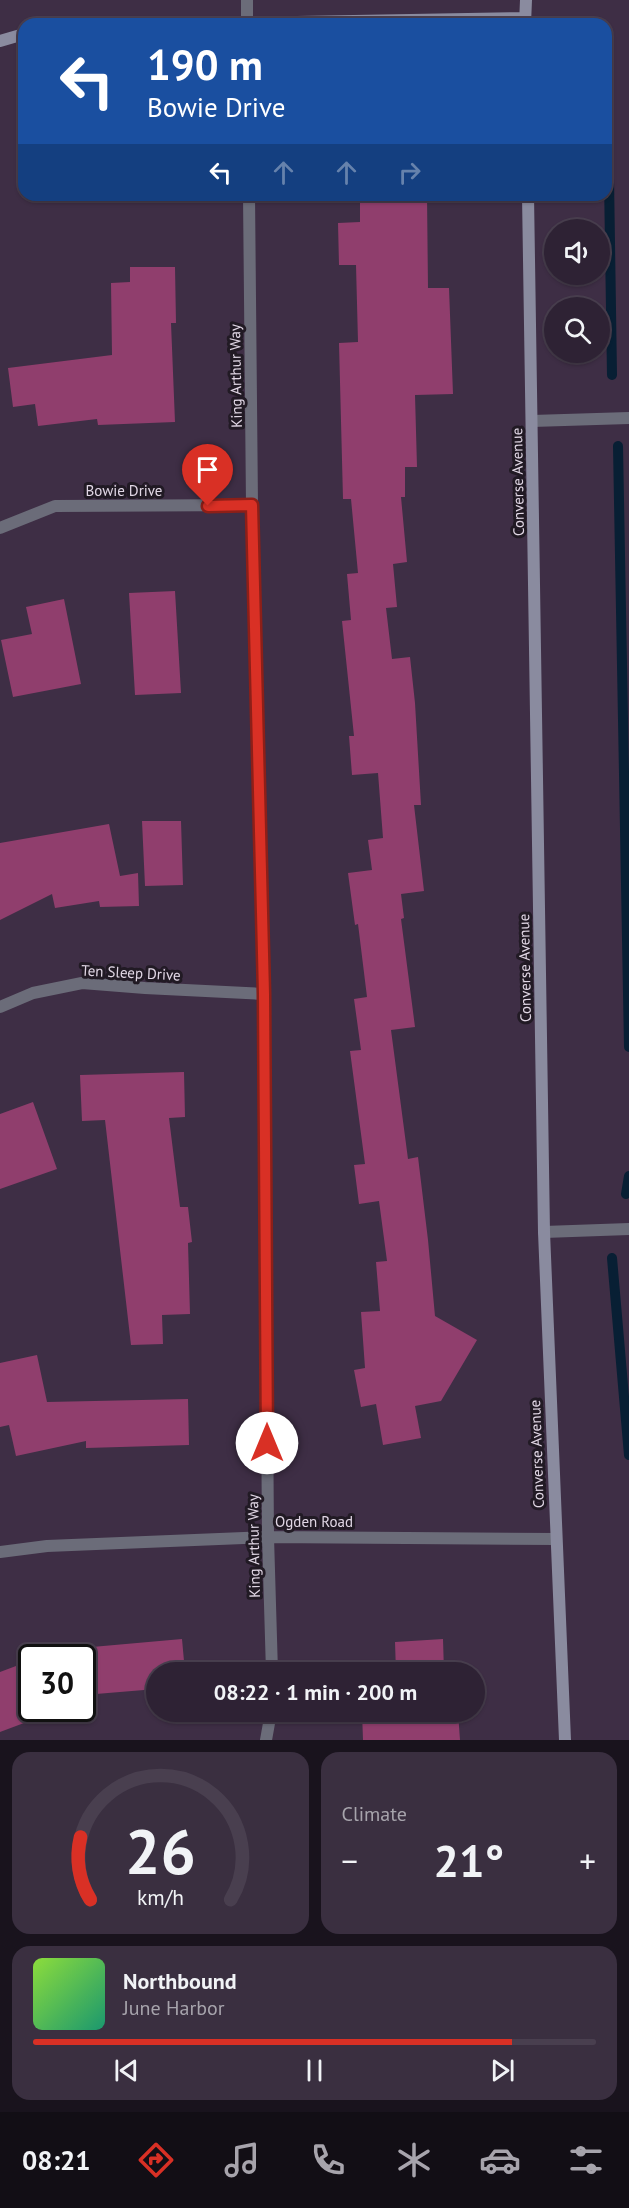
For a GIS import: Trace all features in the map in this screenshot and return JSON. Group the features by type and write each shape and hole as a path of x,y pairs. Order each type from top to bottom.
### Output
{"main road":[{"path":"525,18 526,0"},
{"path":"0,41 18,36"},
{"name":"Converse Avenue","path":"528,201 544,1232 565,1740"}],"street":[{"path":"247,0 247,18"},
{"name":"King Arthur Way","path":"249,201 252,505 264,994 268,1537 272,1662"},
{"path":"532,421 629,418"},
{"name":"Bowie Drive","path":"0,528 55,506 252,505"},
{"name":"Ten Sleep Drive","path":"0,1007 33,993 82,983 264,994"},
{"path":"544,1232 629,1229"},
{"name":"Ogden Road","path":"0,1552 47,1546 268,1537 556,1539"},
{"path":"266,1740 269,1722"}],"building":[{"path":"360,201 427,201 428,288 449,288 453,394 415,395 417,467 405,467 405,497 401,497 407,562 393,564 397,607 386,608 392,659 410,657 421,805 414,805 424,891 401,894 404,918 401,919 415,1027 391,1030 408,1159 418,1157 435,1316 477,1340 441,1401 415,1406 421,1438 383,1445 376,1404 361,1407 354,1370 365,1368 361,1312 380,1311 376,1262 387,1261 379,1201 359,1204 354,1165 365,1164 350,1051 361,1050 354,999 367,997 358,924 355,925 348,873 372,870 368,840 383,838 378,773 352,775 349,736 354,736 342,621 351,620 347,574 358,573 351,499 343,499 339,343 358,342 356,265 339,265 338,223 360,222"},
{"path":"130,267 175,267 176,323 171,323 175,422 98,425 97,419 38,426 35,404 13,407 8,368 112,355 111,283 130,282"},
{"path":"175,591 181,693 135,695 129,593"},
{"path":"64,599 81,684 13,697 1,640 32,634 26,607"},
{"path":"142,821 181,821 183,885 145,886"},
{"path":"109,824 120,876 138,873 139,906 100,907 99,901 55,908 52,894 0,920 0,843"},
{"path":"184,1072 185,1117 169,1118 180,1207 188,1207 192,1242 188,1243 190,1314 162,1315 163,1344 131,1345 105,1120 82,1121 80,1075"},
{"path":"33,1102 57,1169 0,1189 0,1114"},
{"path":"37,1355 47,1402 188,1399 189,1445 86,1448 86,1441 16,1456 9,1425 0,1427 0,1363"},
{"path":"182,1639 184,1662 146,1662 146,1690 96,1694 96,1647"},
{"path":"443,1639 444,1662 396,1662 395,1642"},
{"path":"18,1665 18,1722 27,1722 0,1732 0,1672"},
{"path":"362,1722 459,1722 460,1740 363,1740"}],"waterway":[{"path":"609,201 612,375"},
{"path":"618,446 629,1047"},
{"path":"626,1194 629,1176"},
{"path":"612,1258 629,1455"}],"route":[{"path":"208,506 252,505 264,994 267,1443"}]}
